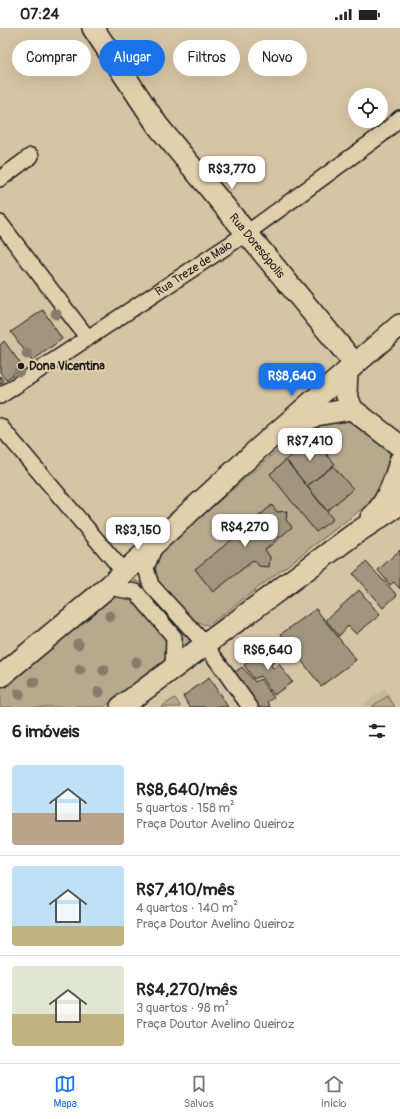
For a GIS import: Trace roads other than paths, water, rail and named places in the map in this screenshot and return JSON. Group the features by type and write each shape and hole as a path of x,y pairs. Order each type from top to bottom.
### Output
{"main road":[{"name":"Rua Doresópolis","path":"93,28 158,126 247,233 351,367"},
{"path":"0,677 118,583 156,544 258,449 400,325"},
{"path":"351,367 346,393 352,409 400,446"},
{"path":"258,449 316,415 352,409"},
{"path":"353,535 376,513 394,482 400,461"},
{"path":"121,707 353,535 400,504"}],"street":[{"name":"Rua Treze de Maio","path":"0,396 87,337 247,233 381,135 400,118"},
{"path":"0,179 31,156"},
{"path":"0,223 87,337"},
{"path":"0,426 118,583 136,592 174,637 173,669"},
{"path":"156,544 146,568 151,585 206,644 250,707"}],"place":[{"name":"Dona Vicentina","path":"21,366"}]}
